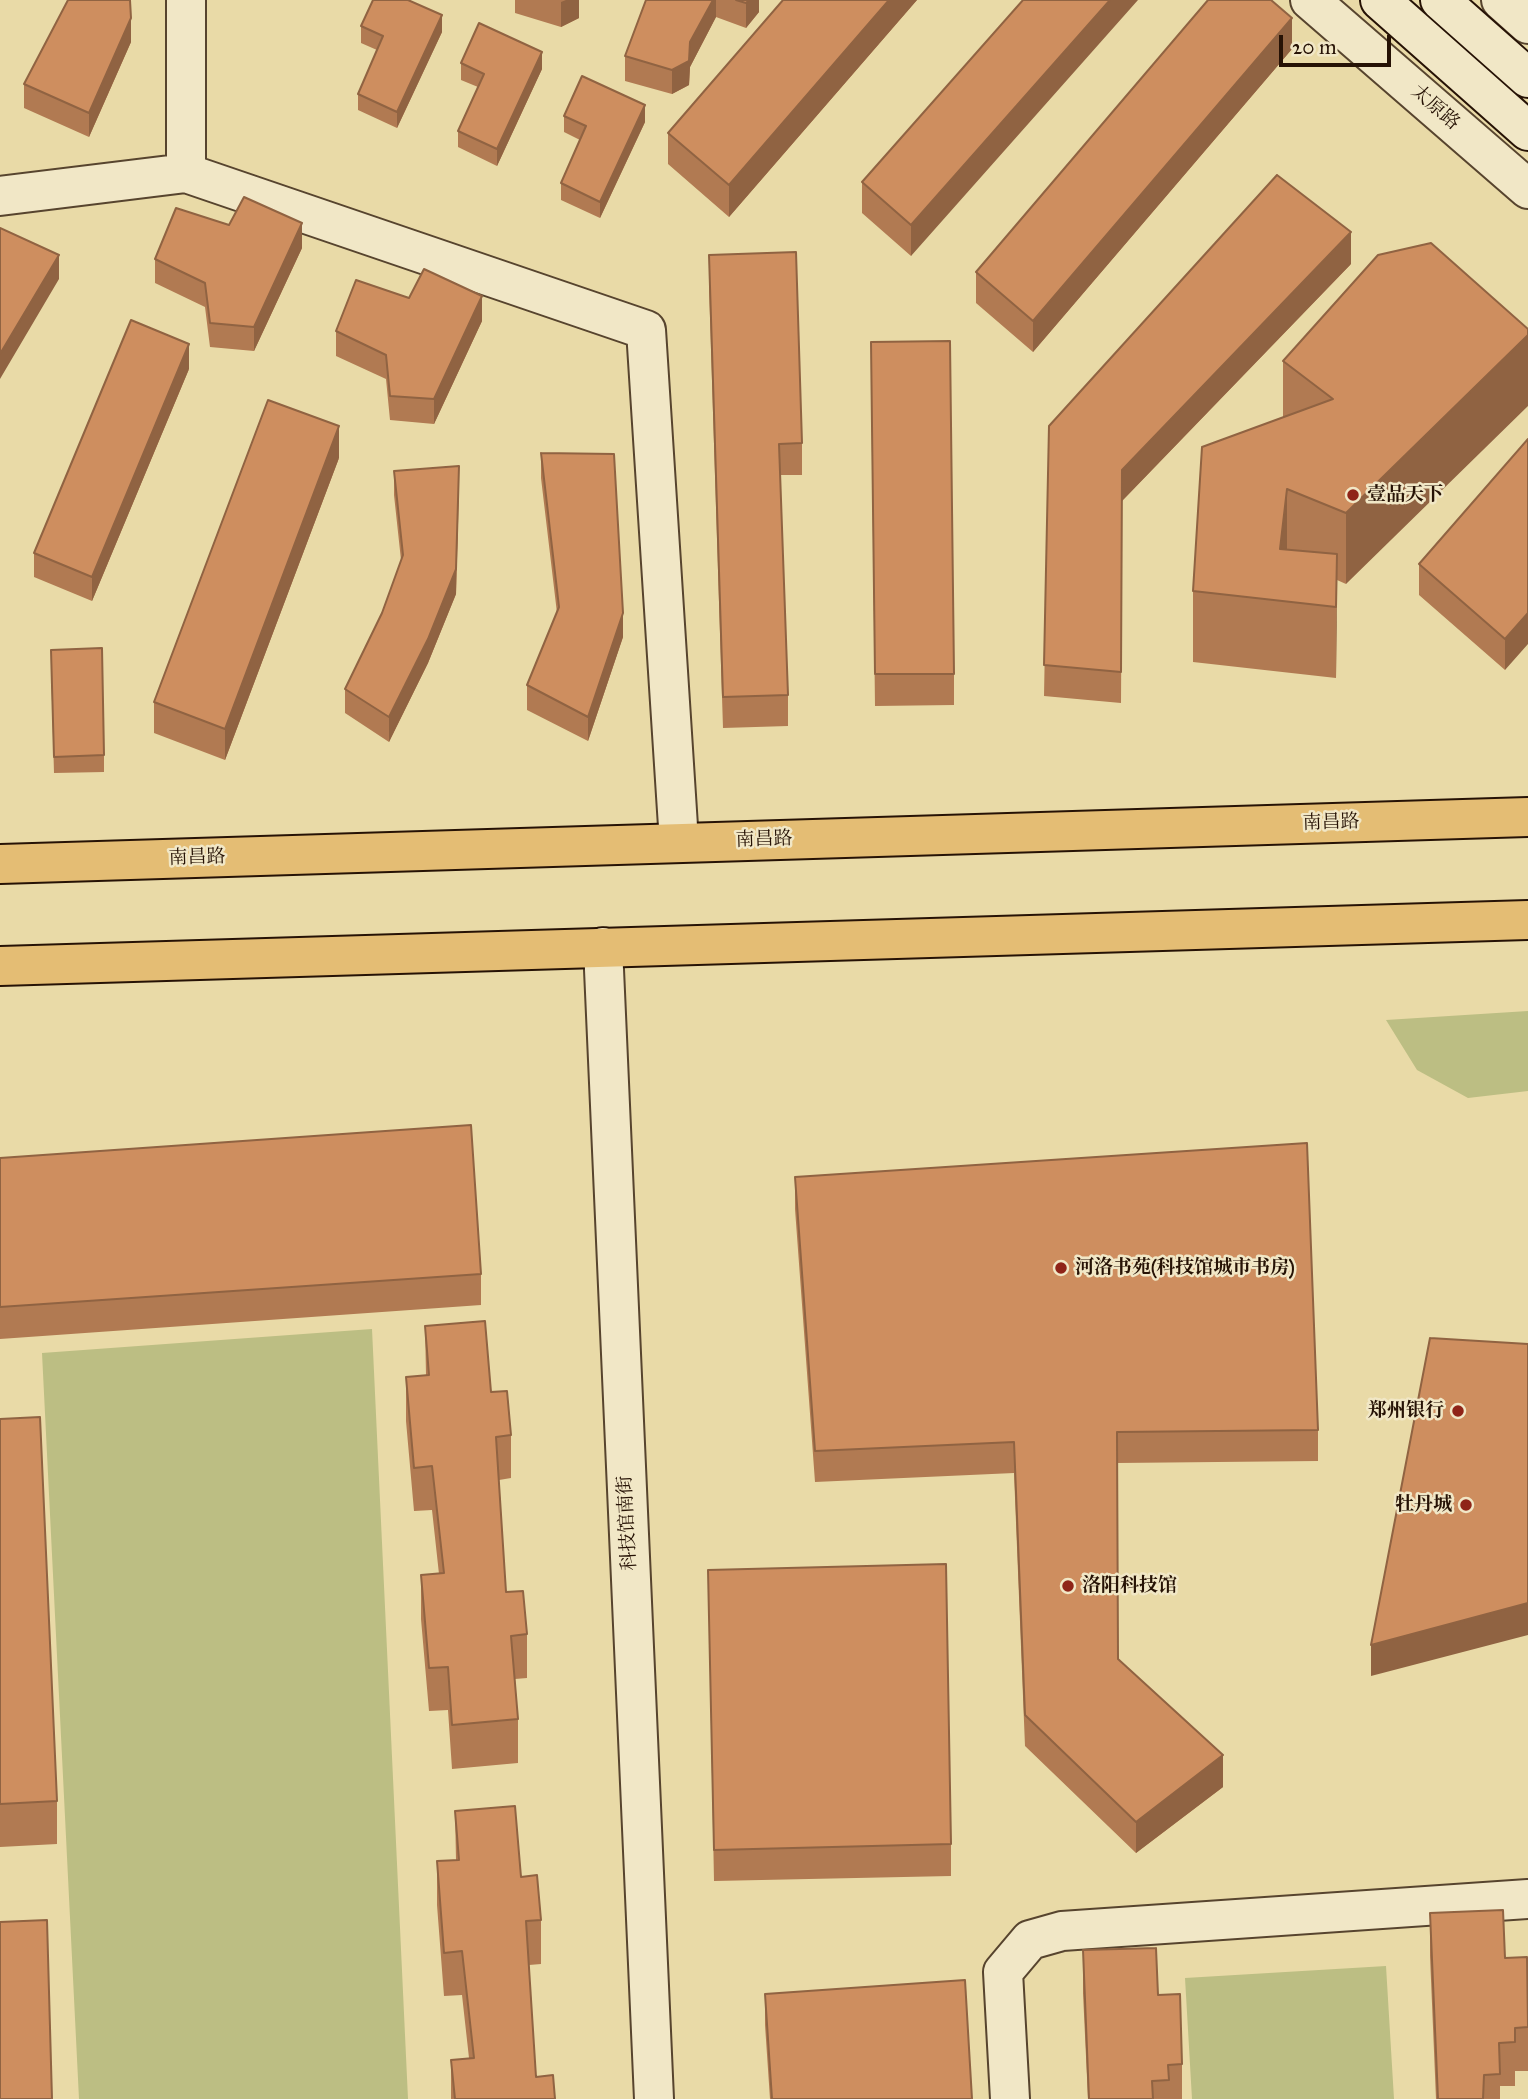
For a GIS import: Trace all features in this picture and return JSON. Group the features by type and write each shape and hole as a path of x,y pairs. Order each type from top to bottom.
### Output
{"main road":[{"name":"南昌路","path":"0,864 1528,817"},
{"path":"0,966 1528,920"}],"street":[{"path":"186,0 186,173"},
{"name":"太原路","path":"1310,0 1528,189"},
{"path":"1380,0 1528,131"},
{"path":"1440,0 1528,78"},
{"path":"1501,0 1528,24"},
{"path":"0,196 186,173 646,330 679,842"},
{"name":"科技馆南街","path":"603,947 654,2099"},
{"path":"1010,2099 1003,1972 1030,1940 1062,1931 1528,1899"}],"green space":[{"path":"1528,1011 1528,1091 1468,1098 1417,1070 1386,1020"},
{"path":"372,1329 408,2099 79,2099 42,1353"},
{"path":"1386,1966 1394,2099 1192,2099 1185,1978"}],"building":[{"path":"68,0 130,0 131,18 89,113 24,84"},
{"path":"373,0 408,0 442,15 397,112 358,94 383,36 361,26"},
{"path":"646,0 713,0 690,42 689,61 672,70 625,56"},
{"path":"783,0 889,0 729,185 668,133"},
{"path":"1023,0 1110,0 911,225 862,182"},
{"path":"1208,0 1271,0 1292,18 1033,321 976,272"},
{"path":"479,23 542,52 497,149 458,131 484,74 461,63"},
{"path":"582,76 645,105 600,202 561,183 586,126 564,116"},
{"path":"1277,175 1351,232 1122,470 1121,672 1044,665 1049,426"},
{"path":"244,197 302,223 254,327 210,323 205,283 155,259 176,208 229,225"},
{"path":"0,228 59,255 0,354"},
{"path":"1431,243 1528,329 1528,335 1346,513 1287,489 1280,549 1337,554 1336,607 1193,591 1202,447 1333,399 1283,361 1378,255"},
{"path":"796,252 802,443 779,444 788,695 723,697 709,255"},
{"path":"424,269 482,296 434,399 390,396 386,355 336,331 356,280 409,298"},
{"path":"131,320 189,344 92,577 34,553"},
{"path":"950,341 954,674 875,674 871,342"},
{"path":"268,400 339,426 225,729 154,702"},
{"path":"1528,439 1528,613 1505,639 1419,564"},
{"path":"541,453 614,454 623,613 588,717 527,685 559,607"},
{"path":"459,466 456,569 428,639 389,717 345,689 382,613 403,555 394,471"},
{"path":"102,648 104,755 54,757 51,650"},
{"path":"471,1125 481,1274 0,1307 0,1158"},
{"name":"洛阳科技馆","path":"1307,1143 1318,1430 1117,1432 1118,1659 1223,1755 1136,1822 1025,1715 1014,1442 815,1451 795,1177"},
{"path":"485,1321 491,1392 507,1391 511,1435 496,1437 506,1592 523,1591 527,1634 511,1636 518,1719 452,1725 448,1667 429,1668 421,1575 444,1573 432,1466 414,1468 406,1377 429,1375 425,1326"},
{"name":"牡丹城","path":"1430,1338 1528,1344 1528,1603 1371,1645"},
{"path":"40,1417 57,1801 0,1804 0,1419"},
{"path":"946,1564 951,1844 714,1850 708,1570"},
{"path":"515,1806 521,1877 537,1875 541,1920 526,1921 536,2077 553,2075 555,2099 455,2099 451,2060 474,2058 462,1951 444,1953 437,1861 459,1860 455,1811"},
{"path":"1503,1910 1505,1958 1527,1957 1528,2027 1515,2028 1515,2042 1499,2043 1500,2074 1484,2075 1483,2099 1438,2099 1430,1913"},
{"path":"47,1920 52,2099 0,2099 0,1922"},
{"path":"1156,1948 1158,1995 1180,1994 1182,2064 1168,2065 1169,2080 1152,2081 1153,2099 1089,2099 1083,1950"},
{"path":"965,1980 972,2099 772,2099 765,1994"}],"place":[{"name":"壹品天下","path":"1353,495"},
{"name":"河洛书苑(科技馆城市书房)","path":"1061,1268"},
{"name":"郑州银行","path":"1458,1411"},
{"name":"牡丹城","path":"1466,1505"},
{"name":"洛阳科技馆","path":"1068,1586"}]}
